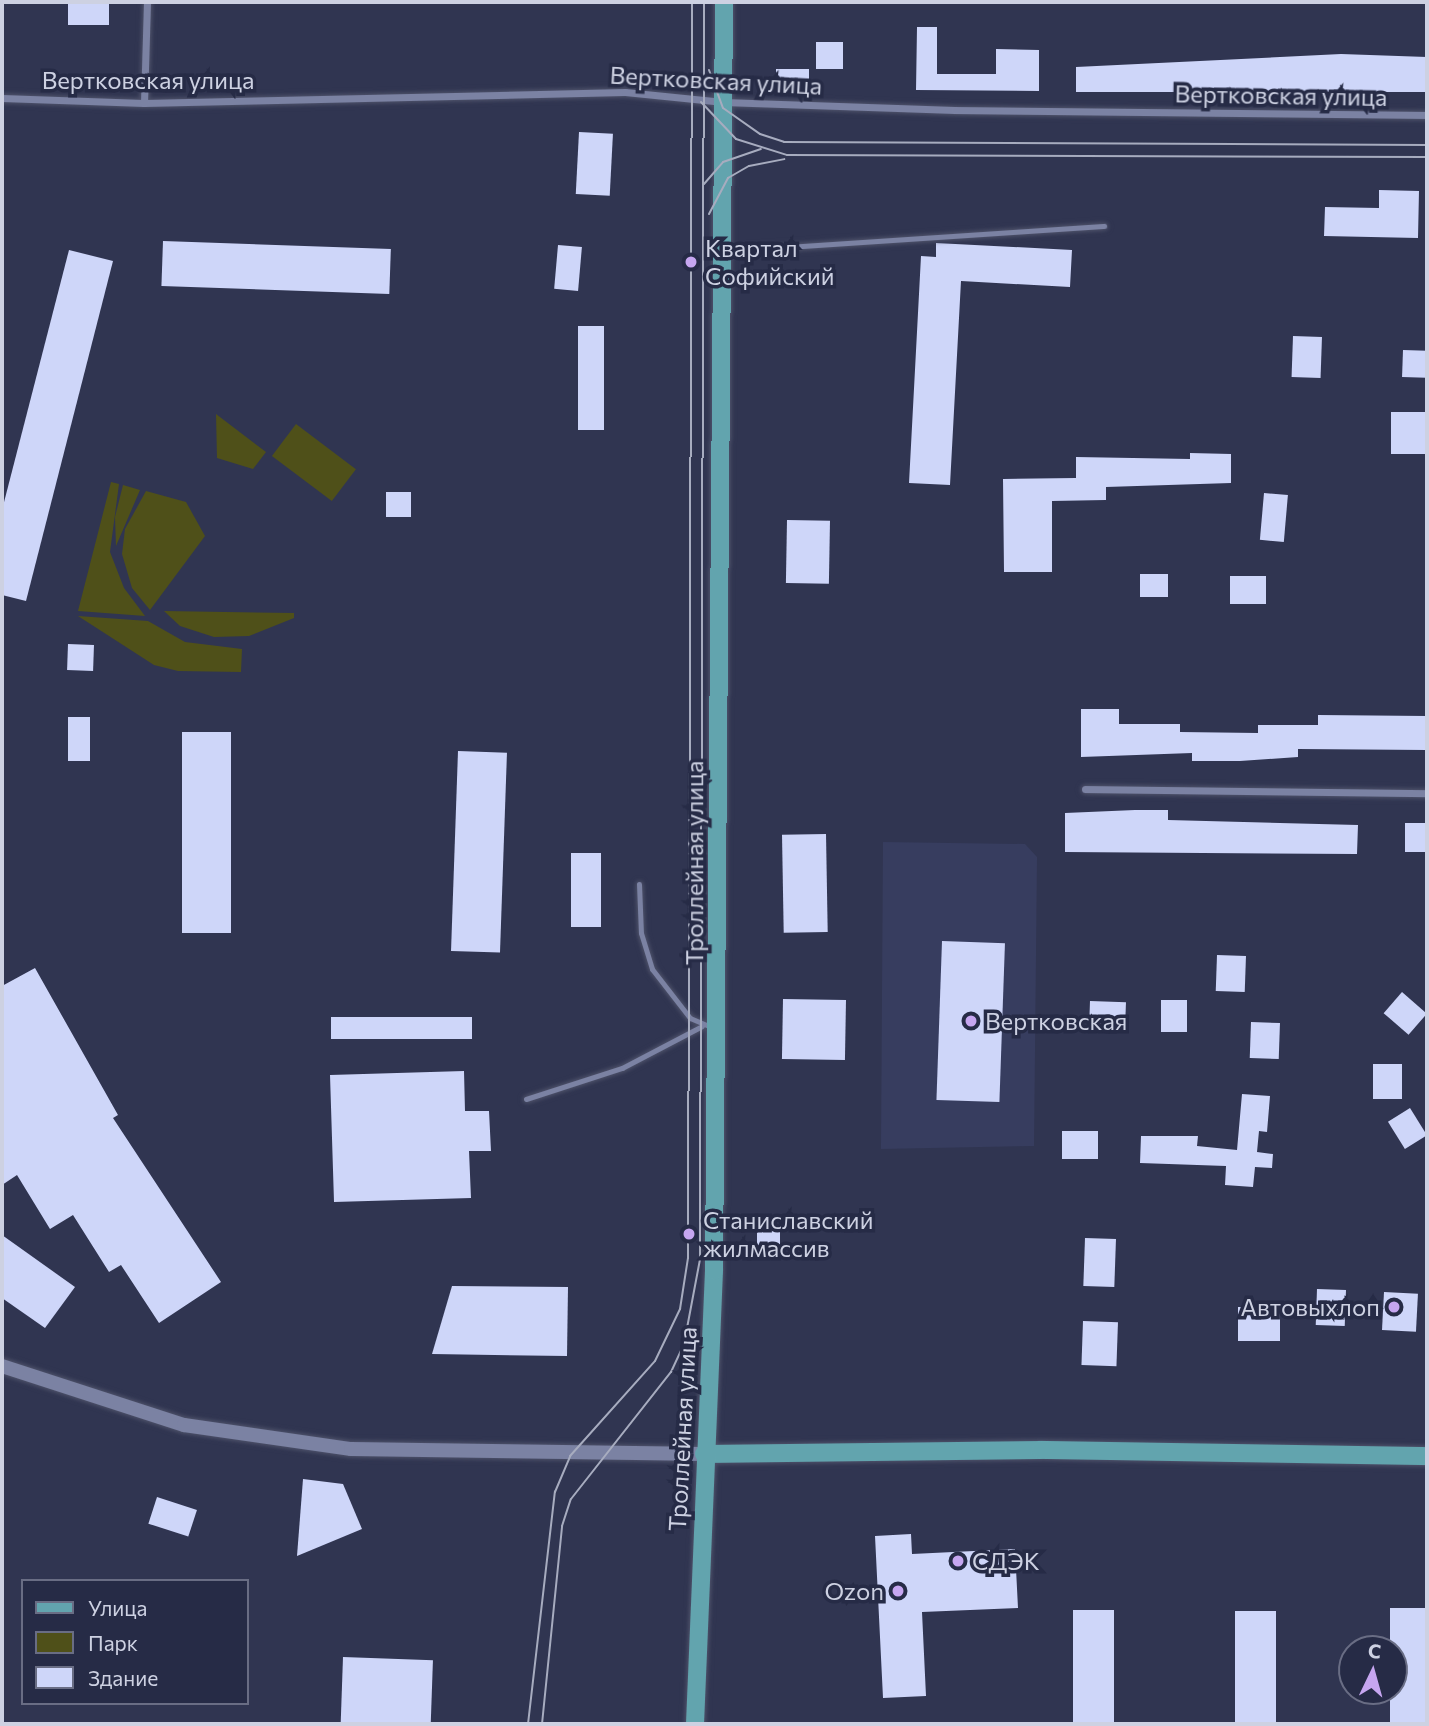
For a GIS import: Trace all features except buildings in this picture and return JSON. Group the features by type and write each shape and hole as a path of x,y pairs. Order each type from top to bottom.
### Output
{"main road":[{"name":"Троллейная улица","path":"695,1724 704,1454 724,2"},
{"path":"2,1366 184,1425 351,1449 704,1454 1041,1450 1427,1456"}],"street":[{"path":"144,103 147,2"},
{"name":"Вертковская улица","path":"2,98 144,103 625,92 723,102 1427,115"},
{"path":"1085,789 1427,793"}],"lane":[{"path":"722,251 1104,226"},
{"path":"526,1099 622,1068 710,1027 667,992 645,955 639,884"}],"shaded area":[{"path":"883,842 1025,844 1037,857 1034,1146 881,1149"}],"green space":[{"path":"216,414 266,452 253,469 217,458"},
{"path":"296,424 356,469 332,501 272,456"},
{"path":"111,482 119,484 110,552 124,588 145,616 78,611"},
{"path":"123,485 140,490 116,546 115,517"},
{"path":"146,491 186,502 205,536 150,610 132,588 122,554 125,529"},
{"path":"164,611 294,613 294,618 249,636 214,637 180,626"},
{"path":"78,616 148,621 185,642 242,649 241,672 178,671 154,665"}],"tram line":[{"path":"528,1724 555,1492 570,1456 655,1361 680,1309 688,1258 692,2"},
{"path":"542,1724 562,1526 571,1499 671,1372 684,1344 700,1259 704,2"},
{"path":"709,70 723,108 760,134 784,142 1427,145"},
{"path":"701,102 736,139 787,155 1427,157"},
{"path":"704,184 723,162 761,149"},
{"path":"709,214 728,178 749,166 784,159"}],"place":[{"name":"Квартал Софийский","path":"691,262"},
{"name":"Вертковская","path":"971,1021"},
{"name":"Станиславский жилмассив","path":"689,1234"},
{"name":"Автовыхлоп","path":"1394,1307"},
{"name":"СДЭК","path":"958,1561"},
{"name":"Ozon","path":"898,1591"}]}
